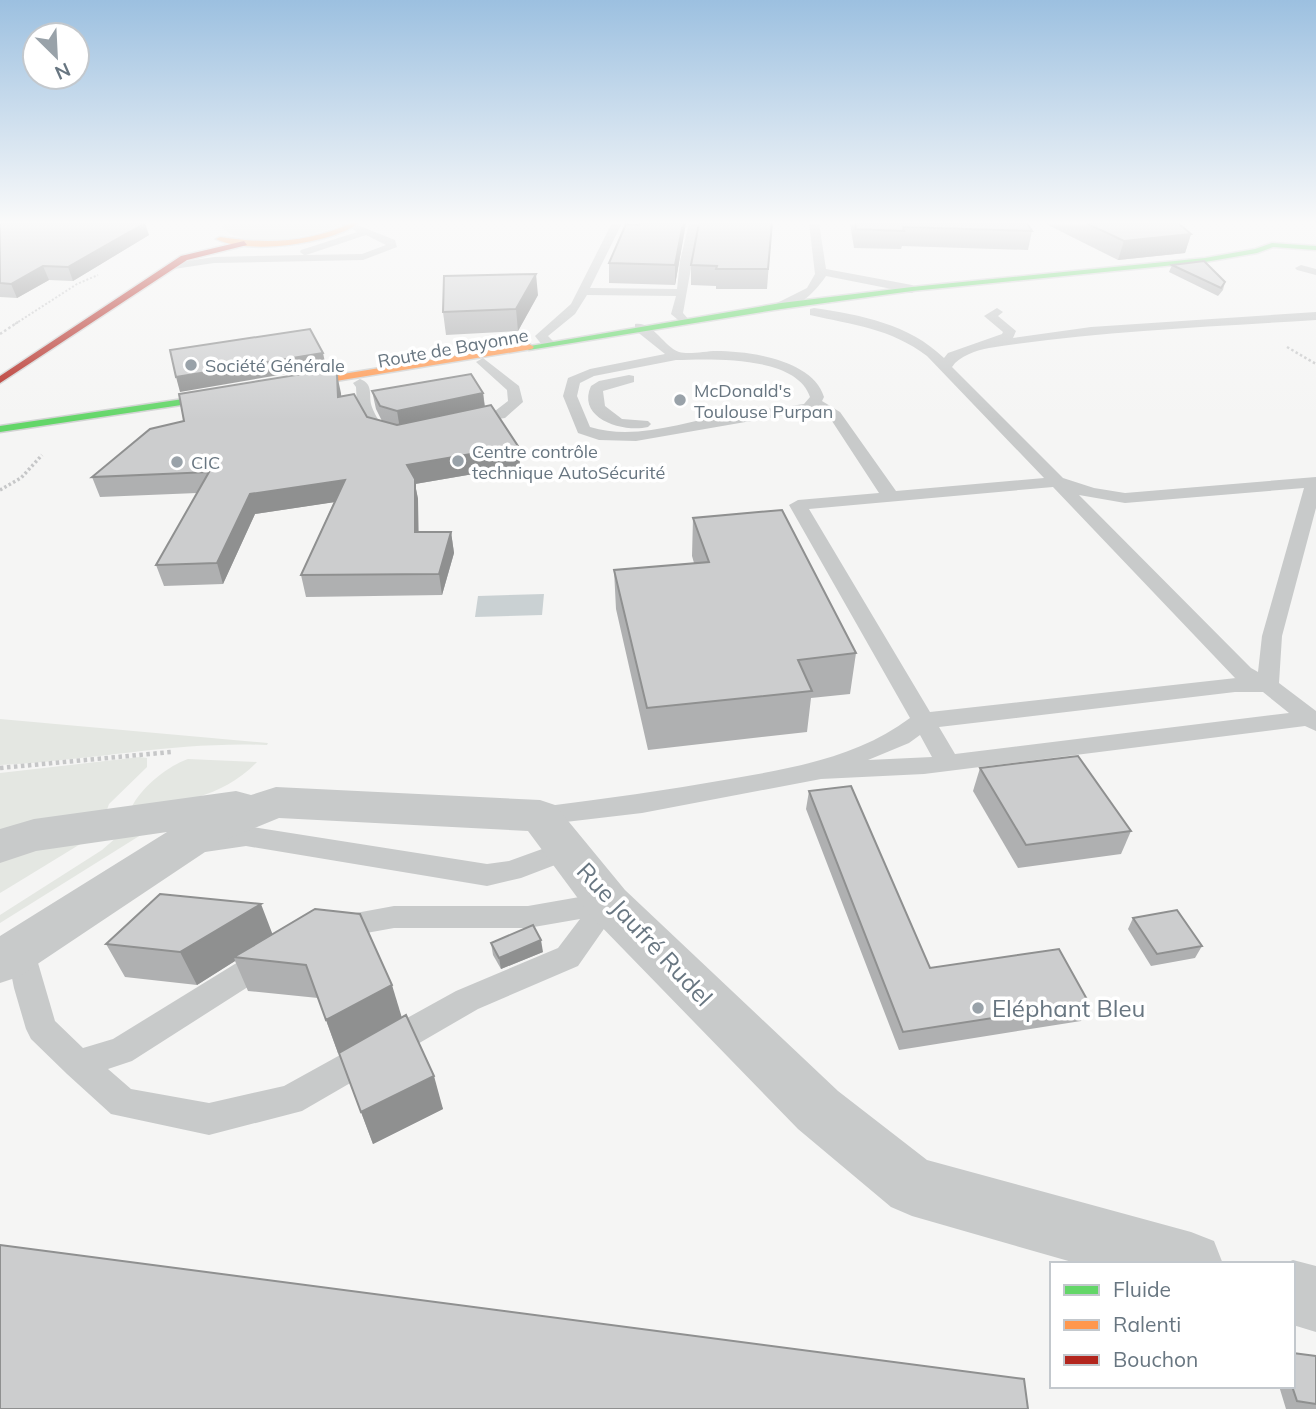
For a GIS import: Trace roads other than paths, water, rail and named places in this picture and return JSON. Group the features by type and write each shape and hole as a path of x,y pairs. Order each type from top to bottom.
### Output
{"street":[{"path":"0,380 139,289"},
{"name":"Route de Bayonne","path":"912,289 683,320 644,331 483,362 360,383 272,393 547,342 644,331 814,312 1026,289"},
{"path":"0,429 245,398 89,433"},
{"path":"0,846 47,833 163,815 276,802 554,833"},
{"path":"11,955 204,830 276,802"},
{"name":"Rue Jaufré Rudel","path":"554,833 608,903 818,1110 912,1186 1184,1262"},
{"path":"1295,1293 1316,1298"}],"lane":[{"path":"682,289 677,314 683,320"},
{"path":"782,306 812,289"},
{"path":"547,342 541,336 547,328 571,313 580,302 582,291 682,293"},
{"path":"814,312 862,319 886,326 911,338 935,356 1243,673 1268,685 1314,720"},
{"path":"945,367 953,356 1007,337 1010,333 1008,327 990,316 997,312"},
{"path":"977,347 1091,331 1316,316"},
{"path":"644,331 676,356"},
{"path":"735,355 762,358 787,367 816,390 815,403 808,408 757,414 688,428 599,437 583,430 570,396 573,381 590,373 676,356 735,355"},
{"path":"757,414 719,411 621,425 613,422 597,406 594,398 596,389 604,384 723,360 762,358"},
{"path":"450,426 500,415 516,402 514,389 483,362"},
{"path":"360,383 363,387 364,406 376,430 400,437 412,434"},
{"path":"815,403 835,415 891,497"},
{"path":"948,763 798,505 1057,482 1091,493 1125,498 1315,482 1272,636 1268,685"},
{"path":"821,771 901,737 922,721 1235,685 1268,685"},
{"path":"163,857 210,840 246,836 487,875 512,871 554,833 642,804 821,771 948,763 1314,720"},
{"path":"78,1064 121,1051 315,930 394,918 528,917 608,903"},
{"path":"11,955 29,988 41,1029 123,1102 209,1119 290,1100 467,1000 568,957 608,903"}],"place":[{"name":"Société Générale","path":"191,365"},
{"name":"McDonald's Toulouse Purpan","path":"680,400"},
{"name":"Centre contrôle technique AutoSécurité","path":"458,461"},
{"name":"CIC","path":"177,462"},
{"name":"Eléphant Bleu","path":"978,1008"}]}
